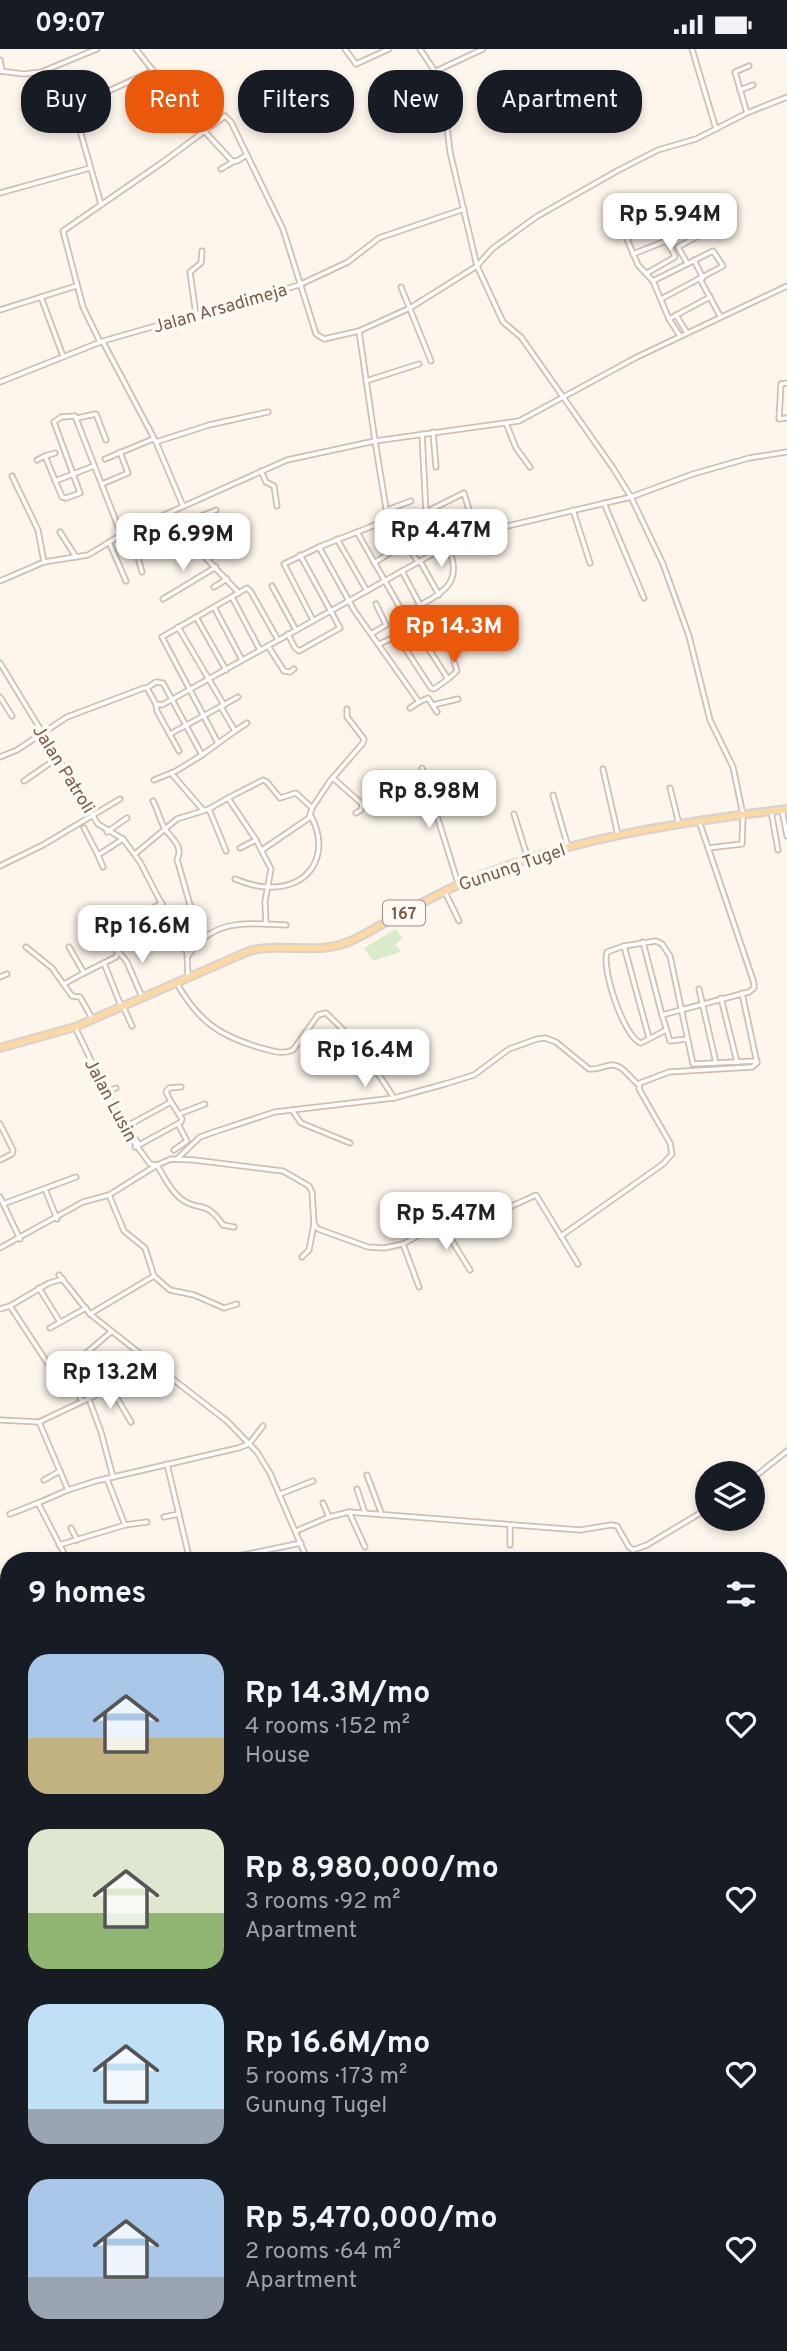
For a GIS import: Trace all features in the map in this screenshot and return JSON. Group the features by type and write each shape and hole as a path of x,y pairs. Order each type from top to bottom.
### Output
{"main road":[{"name":"Gunung Tugel","path":"0,1048 75,1027 254,950 301,949 342,944 458,885 528,859 618,835 784,810"}],"street":[{"path":"0,59 1,71 24,75 41,72 97,49"},
{"path":"136,49 151,70"},
{"path":"345,49 356,64 389,49"},
{"path":"420,49 435,70"},
{"path":"438,70 483,49"},
{"path":"692,49 716,129"},
{"path":"747,113 735,72 749,66"},
{"path":"101,204 75,113 87,101 125,83"},
{"path":"740,90 753,85"},
{"path":"393,551 359,331 410,308 477,266 505,239 573,195 658,150 696,139 747,113 787,97"},
{"path":"224,117 227,117 279,219 299,285 348,262 379,238 464,209"},
{"path":"183,506 155,441 83,307 63,231 203,133"},
{"path":"205,133 233,162"},
{"path":"448,133 477,266 503,322 521,337 631,497 663,564 689,636 710,720 733,767 743,815 742,844 708,848"},
{"path":"221,169 247,155"},
{"path":"0,193 90,168"},
{"path":"680,337 653,281 640,268 627,238 691,208"},
{"path":"647,273 674,259 675,255 660,222"},
{"path":"633,254 699,228"},
{"path":"687,263 678,247 702,233"},
{"path":"653,281 714,250 723,266 660,299"},
{"path":"196,315 190,272 201,263 202,251"},
{"path":"694,260 720,317"},
{"name":"Jalan Arsadimeja","path":"0,382 101,341 299,285 316,334 320,338 359,331"},
{"path":"0,310 76,286"},
{"path":"0,580 44,562 96,552 124,533 287,460 375,441 523,419 637,357 787,286"},
{"path":"401,288 431,361"},
{"path":"41,297 63,356"},
{"path":"669,319 710,297"},
{"path":"676,315 687,333"},
{"path":"366,381 419,364"},
{"path":"787,383 781,384 779,419 787,418"},
{"path":"779,401 787,399"},
{"path":"105,459 209,425 268,412"},
{"path":"77,418 96,414 106,440"},
{"path":"45,456 64,498 79,494 81,492 54,422 74,415 101,484 137,554 142,572"},
{"path":"506,423 516,448 530,467"},
{"path":"433,432 436,467"},
{"path":"422,433 426,512 440,549"},
{"path":"101,484 128,473 120,452"},
{"path":"156,705 160,706 189,691 470,534 631,497 693,474 787,452"},
{"path":"37,460 55,453"},
{"path":"55,481 94,466"},
{"path":"261,471 266,482 274,486 276,506"},
{"path":"12,476 38,530 44,562"},
{"path":"426,512 464,493 470,513 470,534"},
{"path":"387,510 411,501"},
{"path":"604,503 644,598"},
{"path":"176,526 216,510"},
{"path":"573,510 590,563"},
{"path":"432,531 470,513"},
{"path":"165,515 239,593"},
{"path":"313,620 284,566 300,555 388,520"},
{"path":"357,531 410,625"},
{"path":"60,532 76,557"},
{"path":"337,539 367,591"},
{"path":"109,542 126,581"},
{"path":"374,563 407,545 439,595"},
{"path":"403,615 448,587 453,560 447,546"},
{"path":"319,547 349,601 419,702"},
{"path":"288,634 299,651 338,630 340,626 300,555"},
{"path":"163,599 216,567"},
{"path":"402,571 420,605"},
{"path":"214,587 227,578"},
{"path":"272,586 296,630"},
{"path":"218,743 162,639 163,636 250,589 278,640"},
{"path":"232,597 260,650"},
{"path":"371,634 386,625 376,604"},
{"path":"214,607 242,660"},
{"path":"379,644 397,636 434,621 451,613 458,624 454,651 457,671 434,689 431,688 397,636"},
{"path":"196,617 226,670"},
{"path":"434,621 454,651"},
{"path":"178,627 235,731"},
{"path":"415,629 448,679"},
{"path":"268,646 284,671 294,669"},
{"name":"Jalan Patroli","path":"0,663 98,824 107,832 123,839 135,854 188,956 188,977"},
{"path":"0,757 67,717 147,688 156,682 160,682 172,700 202,755"},
{"path":"147,688 180,751"},
{"path":"0,697 12,716"},
{"path":"170,734 238,697"},
{"path":"410,708 428,698 437,712"},
{"path":"433,705 458,699"},
{"path":"235,879 268,888 289,885 311,871 316,864 320,843 318,829 311,816 312,808 333,777 364,741 347,717 348,709"},
{"path":"154,780 202,755 247,723"},
{"path":"24,781 57,759"},
{"path":"422,768 458,885"},
{"path":"603,769 618,835"},
{"path":"171,773 203,810"},
{"path":"333,777 362,804 356,813"},
{"path":"135,854 177,819 209,810 263,780 280,798 296,793 312,808"},
{"path":"670,788 679,824"},
{"path":"553,796 569,847"},
{"path":"228,798 256,840 271,869 265,901 266,924"},
{"path":"0,866 43,845 120,799"},
{"path":"153,801 165,829 178,846 180,854 177,859 202,938"},
{"path":"209,810 226,851"},
{"path":"784,810 787,836"},
{"path":"771,811 778,850"},
{"path":"514,814 528,859"},
{"path":"262,850 311,816"},
{"path":"107,832 127,818"},
{"path":"662,1015 752,990 754,983 699,821"},
{"path":"83,828 103,867"},
{"path":"98,855 123,839"},
{"path":"240,848 256,840"},
{"path":"445,892 459,921"},
{"path":"142,997 127,963 108,935 109,931 162,902"},
{"path":"188,956 202,938 225,926 286,925"},
{"path":"666,1030 638,1043 632,1038 619,1010 607,969 607,952 643,942 659,942 670,956 693,1064 758,1061"},
{"path":"643,942 670,1041 687,1038"},
{"path":"624,946 649,1038"},
{"path":"26,947 52,968 72,996 80,997 93,1020"},
{"path":"69,947 84,972"},
{"path":"64,984 116,957 118,951"},
{"path":"104,963 132,1026"},
{"path":"0,977 7,974"},
{"path":"176,982 190,1005 215,1029 238,1041 277,1053 293,1049 318,1015 326,1013 360,1046 394,1098"},
{"path":"699,989 716,1063"},
{"path":"742,993 758,1061"},
{"path":"721,998 737,1062"},
{"name":"Jalan Lusin","path":"75,1027 106,1092 150,1164 156,1165 180,1199 207,1207 223,1225 234,1227"},
{"path":"177,1159 204,1135 275,1112 394,1098 474,1075 509,1049 537,1038 545,1038 556,1042 589,1069 618,1066 639,1085 670,1143 672,1154 663,1164 561,1236"},
{"path":"639,1085 669,1072 751,1067 758,1061"},
{"path":"171,1102 129,1125 137,1146 182,1119 167,1090 181,1087"},
{"path":"106,1092 116,1088"},
{"path":"179,1114 205,1104"},
{"path":"292,1110 301,1123 350,1143"},
{"path":"174,1150 187,1141 178,1123"},
{"path":"0,1124 13,1150 12,1154 0,1160"},
{"path":"0,1248 57,1219 87,1200 108,1195 156,1165 177,1159 237,1167 273,1168 307,1184 312,1192 314,1224 309,1249 303,1257"},
{"path":"3,1207 76,1177"},
{"path":"45,1189 57,1219"},
{"path":"108,1195 124,1231 145,1248 154,1276 170,1290 194,1295 223,1308 237,1304"},
{"path":"314,1224 321,1231 368,1247 384,1248 402,1244 455,1216 475,1222 537,1195 578,1264"},
{"path":"0,1197 20,1239"},
{"path":"441,1223 470,1270"},
{"path":"402,1244 419,1287"},
{"path":"59,1275 90,1314 227,1422 249,1444 270,1473 304,1552"},
{"path":"90,1314 154,1276"},
{"path":"0,1309 10,1307 39,1288 63,1279"},
{"path":"39,1288 60,1322"},
{"path":"10,1307 50,1367 57,1372 65,1371 111,1332"},
{"path":"50,1328 86,1308"},
{"path":"0,1419 39,1422 111,1388 152,1363"},
{"path":"65,1371 82,1401"},
{"path":"111,1388 131,1422"},
{"path":"90,1402 102,1432 110,1478 125,1525"},
{"path":"39,1422 68,1490"},
{"path":"10,1514 68,1490 249,1444 262,1426"},
{"path":"765,1469 787,1451"},
{"path":"167,1464 188,1552"},
{"path":"44,1480 60,1471"},
{"path":"367,1475 382,1515"},
{"path":"280,1494 313,1481"},
{"path":"357,1489 365,1513"},
{"path":"38,1503 63,1552"},
{"path":"323,1503 329,1517"},
{"path":"296,1531 349,1511 580,1530 614,1526 629,1547 634,1549 647,1545 695,1516"},
{"path":"349,1511 365,1547"},
{"path":"164,1517 179,1514"},
{"path":"59,1545 125,1525 147,1522"},
{"path":"510,1525 510,1545"},
{"path":"71,1528 77,1540"},
{"path":"258,1552 301,1543"}],"green space":[{"path":"396,929 402,938 395,945 401,951 373,961 364,948"}]}
